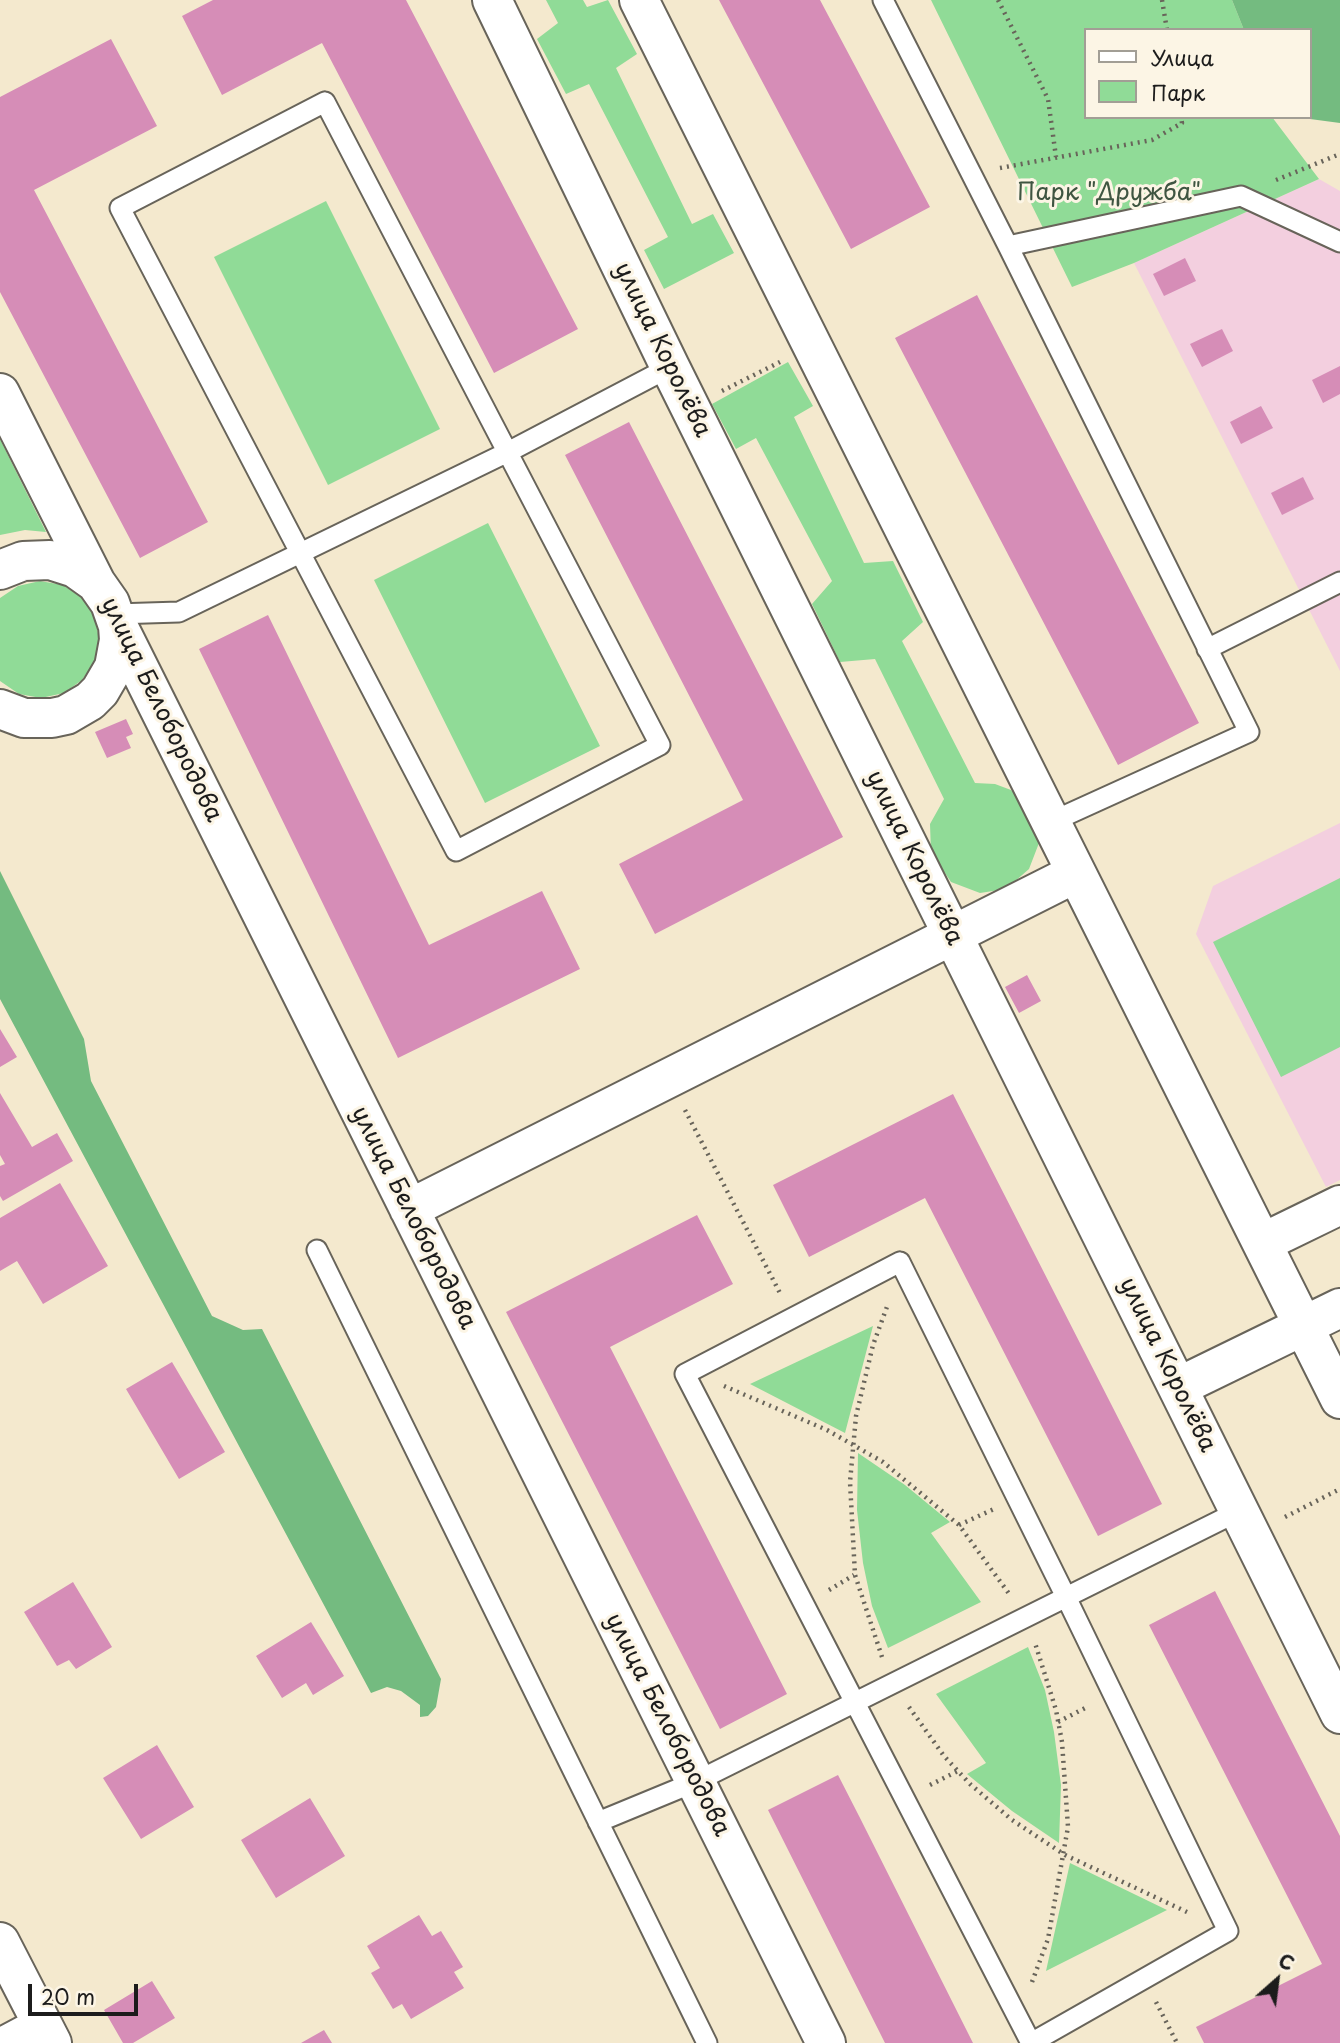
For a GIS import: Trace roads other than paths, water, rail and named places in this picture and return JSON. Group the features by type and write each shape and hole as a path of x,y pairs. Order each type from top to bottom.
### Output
{"street":[{"name":"улица Королёва","path":"492,0 670,367 1340,1714"},
{"path":"639,0 1340,1399"},
{"name":"улица Белобородова","path":"0,393 110,608 826,2043"},
{"path":"0,569 23,561 50,560 75,568 110,608 119,640 114,667 100,691 90,701 66,715 24,718 0,709"},
{"path":"409,1209 1076,873"},
{"path":"1262,1243 1340,1205"},
{"path":"1178,1387 1340,1308"},
{"path":"0,1942 35,2037"}],"lane":[{"path":"883,0 1249,732 1051,822"},
{"path":"325,102 660,745 456,851 300,552 120,208 325,102"},
{"path":"1008,246 1241,195 1340,242"},
{"path":"110,608 179,612 508,453 670,367"},
{"path":"1207,649 1340,582"},
{"path":"317,1250 706,2043"},
{"path":"900,1262 1228,1931 1031,2043 853,1702 685,1374 900,1262"},
{"path":"598,1822 695,1782 1066,1597 1245,1523"}],"park label":[{"name":"Парк \"Дружба\"","path":"1109,193"}]}
